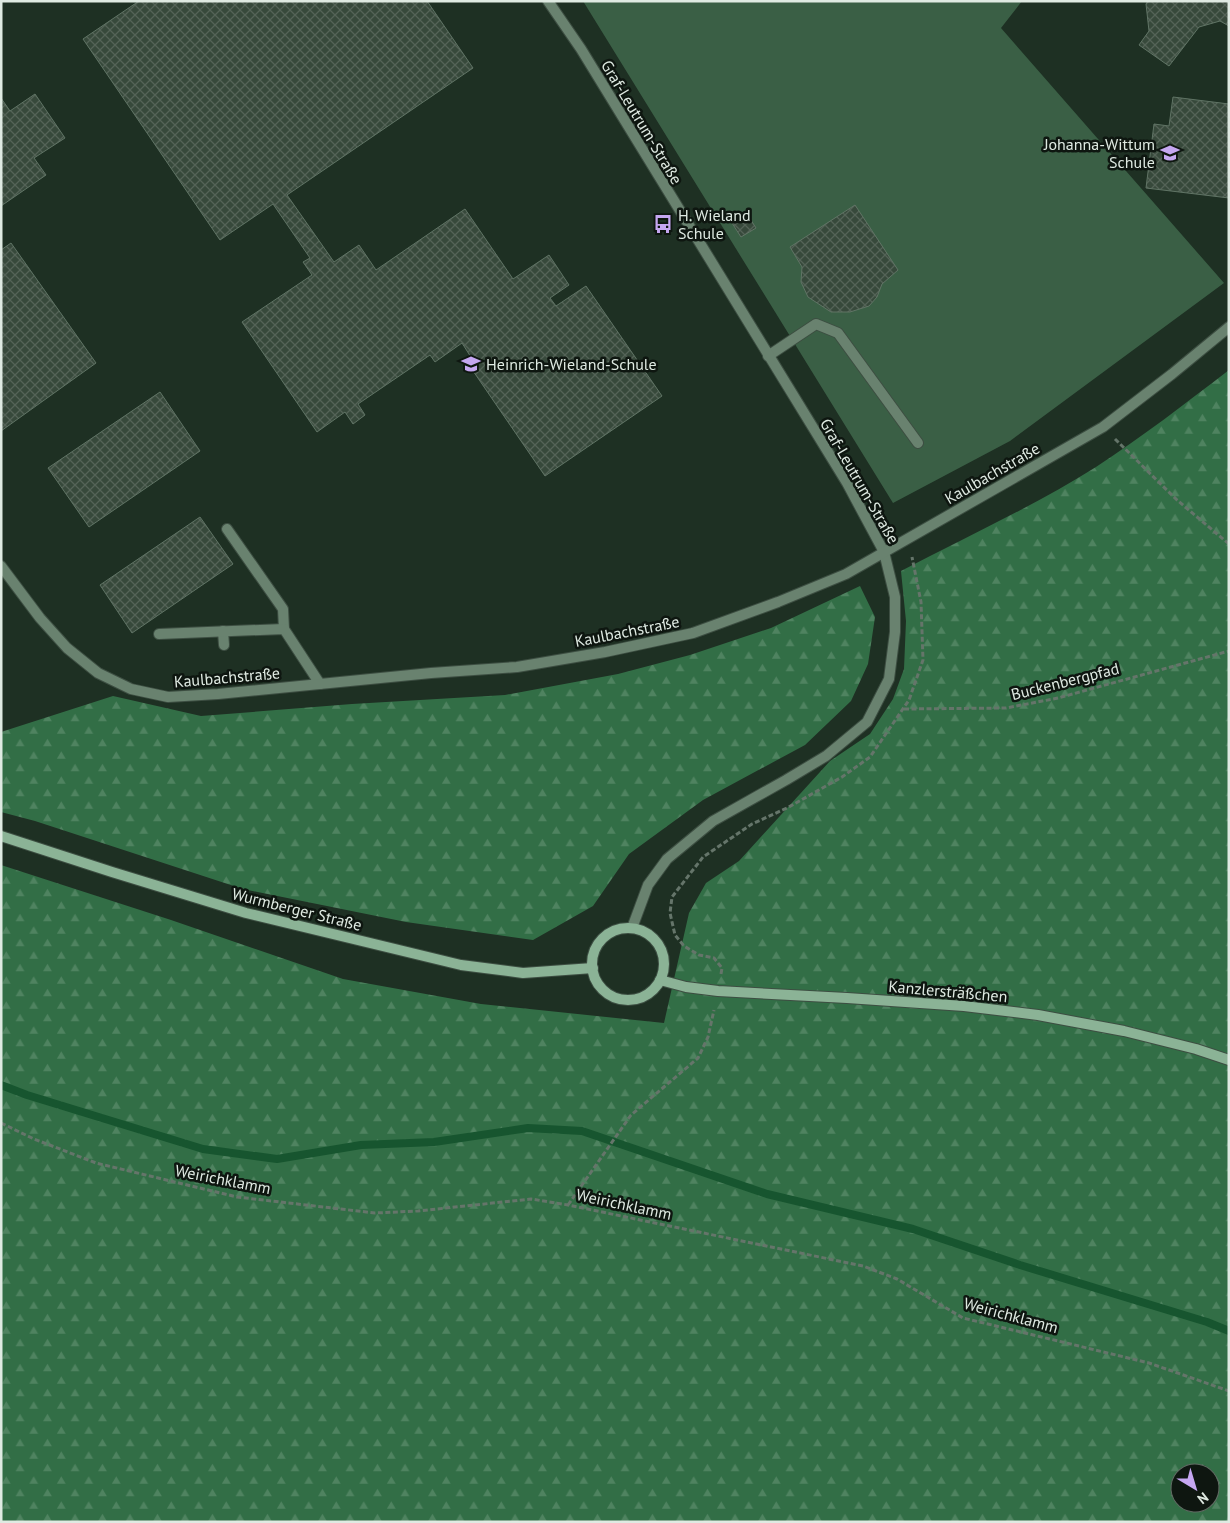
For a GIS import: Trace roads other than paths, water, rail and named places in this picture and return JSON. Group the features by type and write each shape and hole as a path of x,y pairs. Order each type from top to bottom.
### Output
{"main road":[{"name":"Wurmberger Straße","path":"1,836 246,913 461,964 523,973 593,968"},
{"path":"632,928 643,931 653,937 660,946 664,958 664,969 654,989 634,1000 611,996 602,989 596,979 593,968 594,955 599,944 608,935 619,930 632,928"},
{"name":"Kanzlersträßchen","path":"660,980 686,987 718,991 954,1006 1038,1015 1124,1030 1196,1049 1229,1060"}],"street":[{"name":"Graf-Leutrum-Straße","path":"548,1 580,49 846,482 884,552 896,597 895,632 889,679 867,722 826,756 713,820 666,859 648,885 632,928"},
{"path":"768,356 816,324 838,333 918,443"},
{"name":"Kaulbachstraße","path":"1,566 40,618 67,648 98,673 131,690 168,696 218,694 516,666 605,652 693,633 778,602 846,574 1103,427 1229,327"},
{"path":"227,529 283,609 284,629 320,684"},
{"path":"159,634 284,629"},
{"path":"223,631 224,645"}],"waterway":[{"path":"1,1085 27,1095 203,1149 277,1159 361,1145 434,1142 528,1128 582,1131 767,1194 913,1229 1020,1265 1207,1322 1229,1331"}],"place":[{"name":"Johanna-Wittum Schule","path":"1170,153"},
{"name":"H. Wieland Schule","path":"663,224"},
{"name":"Heinrich-Wieland-Schule","path":"471,364"}]}
